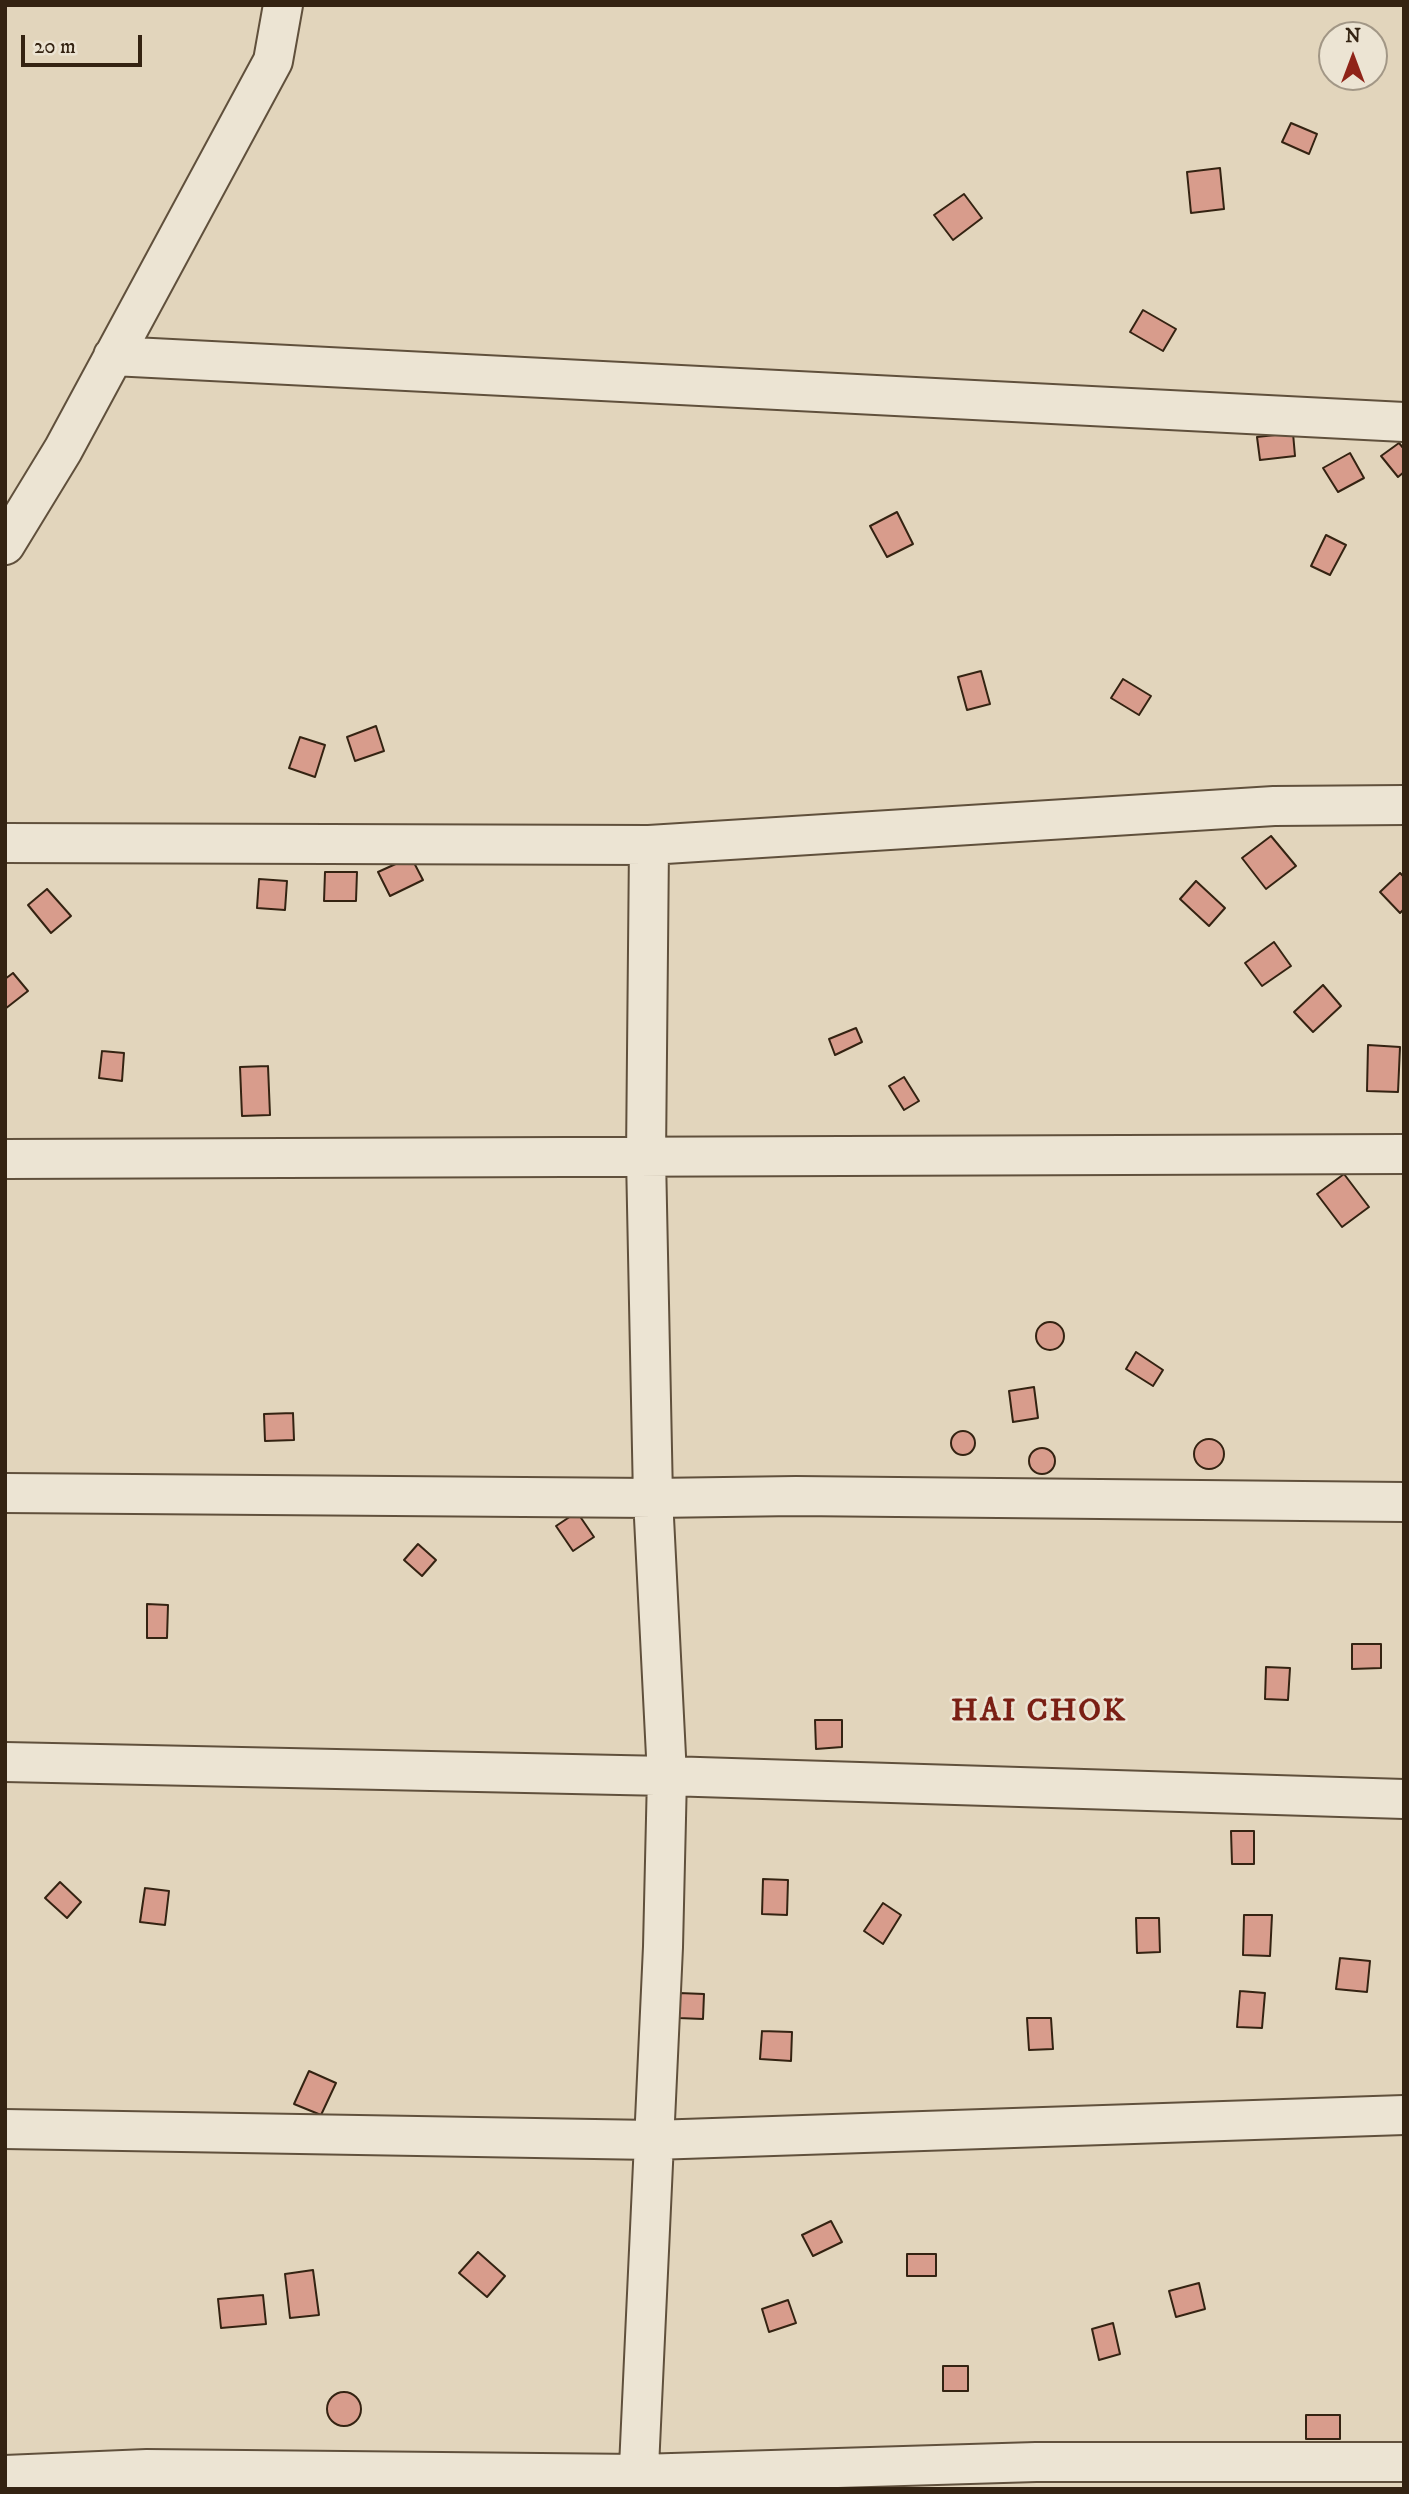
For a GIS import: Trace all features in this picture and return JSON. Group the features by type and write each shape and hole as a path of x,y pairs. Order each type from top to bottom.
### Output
{"street":[{"path":"5,545 62,450 273,61 283,5"},
{"path":"113,356 1404,422"},
{"path":"5,843 649,845 1274,806 1404,805"},
{"path":"638,2481 667,1776 653,1498 646,1157 649,845"},
{"path":"5,1158 1404,1154"},
{"path":"5,1493 1404,1502"},
{"path":"5,1762 667,1776 1404,1799"},
{"path":"5,2129 653,2140 1404,2115"},
{"path":"5,2475 147,2469 638,2481 1036,2462 1404,2462"}],"building":[{"path":"1291,123 1317,134 1309,154 1282,142"},
{"path":"1220,168 1224,209 1191,213 1187,172"},
{"path":"964,194 982,218 953,240 934,215"},
{"path":"1143,310 1176,329 1163,351 1130,332"},
{"path":"1293,433 1295,456 1260,460 1257,437"},
{"path":"1399,443 1404,449 1404,472 1398,477 1381,456"},
{"path":"1350,453 1364,478 1338,492 1323,468"},
{"path":"897,512 913,544 887,557 870,526"},
{"path":"1326,535 1346,545 1330,575 1311,566"},
{"path":"981,671 990,704 967,710 958,677"},
{"path":"1123,679 1151,696 1139,715 1111,698"},
{"path":"376,726 384,751 355,761 347,737"},
{"path":"300,737 325,745 315,777 289,768"},
{"path":"1271,836 1296,866 1266,889 1242,858"},
{"path":"411,857 423,880 390,896 378,872"},
{"path":"325,872 357,872 356,901 324,901"},
{"path":"1400,873 1404,877 1404,909 1400,913 1380,892"},
{"path":"259,879 287,881 285,910 257,908"},
{"path":"1196,881 1225,908 1209,926 1180,899"},
{"path":"47,889 71,916 51,933 28,905"},
{"path":"1274,942 1291,966 1262,986 1245,963"},
{"path":"13,973 28,991 5,1009 5,979"},
{"path":"1323,985 1341,1006 1313,1032 1294,1012"},
{"path":"856,1028 862,1042 835,1055 829,1039"},
{"path":"1368,1045 1400,1047 1398,1092 1367,1091"},
{"path":"102,1051 124,1053 122,1081 99,1078"},
{"path":"268,1066 270,1115 242,1116 240,1067"},
{"path":"904,1077 919,1101 904,1110 889,1086"},
{"path":"1344,1174 1369,1207 1342,1227 1317,1194"},
{"path":"1050,1322 1060,1326 1064,1336 1060,1346 1050,1350 1040,1346 1036,1336 1040,1326"},
{"path":"1136,1352 1163,1370 1153,1386 1126,1369"},
{"path":"1034,1387 1038,1418 1013,1422 1009,1391"},
{"path":"293,1413 294,1440 265,1441 264,1414"},
{"path":"963,1431 972,1434 975,1443 972,1452 963,1455 954,1452 951,1443 954,1434"},
{"path":"1209,1439 1220,1443 1224,1454 1220,1465 1209,1469 1198,1465 1194,1454 1198,1443"},
{"path":"1042,1448 1051,1452 1055,1461 1051,1470 1042,1474 1033,1470 1029,1461 1033,1452"},
{"path":"577,1512 594,1537 573,1551 556,1526"},
{"path":"418,1544 436,1560 422,1576 404,1560"},
{"path":"147,1604 168,1605 167,1638 147,1638"},
{"path":"1352,1644 1381,1644 1381,1668 1352,1669"},
{"path":"1266,1667 1290,1668 1288,1700 1265,1699"},
{"path":"815,1720 842,1720 842,1747 816,1749"},
{"path":"1231,1831 1254,1831 1254,1864 1232,1864"},
{"path":"763,1879 788,1880 787,1915 762,1914"},
{"path":"60,1882 81,1902 67,1918 45,1898"},
{"path":"145,1888 169,1891 165,1925 140,1922"},
{"path":"883,1903 901,1915 883,1944 864,1931"},
{"path":"1244,1915 1272,1915 1270,1956 1243,1955"},
{"path":"1136,1918 1159,1918 1160,1952 1137,1953"},
{"path":"1340,1958 1370,1961 1367,1992 1336,1989"},
{"path":"1240,1991 1265,1993 1262,2028 1237,2027"},
{"path":"679,1993 704,1994 703,2019 678,2018"},
{"path":"1027,2018 1051,2018 1053,2049 1029,2050"},
{"path":"762,2031 792,2032 791,2061 760,2059"},
{"path":"309,2071 336,2083 321,2115 294,2104"},
{"path":"831,2221 842,2242 813,2256 802,2235"},
{"path":"478,2252 505,2276 487,2297 459,2273"},
{"path":"907,2254 936,2254 936,2276 907,2276"},
{"path":"313,2270 319,2315 290,2318 285,2274"},
{"path":"1199,2283 1205,2309 1176,2317 1169,2291"},
{"path":"263,2295 266,2324 221,2328 218,2299"},
{"path":"788,2300 796,2323 769,2332 762,2309"},
{"path":"1113,2323 1120,2354 1099,2360 1092,2329"},
{"path":"943,2366 968,2366 968,2391 943,2391"},
{"path":"344,2392 356,2397 361,2409 356,2421 344,2426 332,2421 327,2409 332,2397"},
{"path":"1306,2415 1340,2415 1340,2439 1306,2439"}],"district":[{"name":"HAI CHOK","path":"1039,1713"}]}
